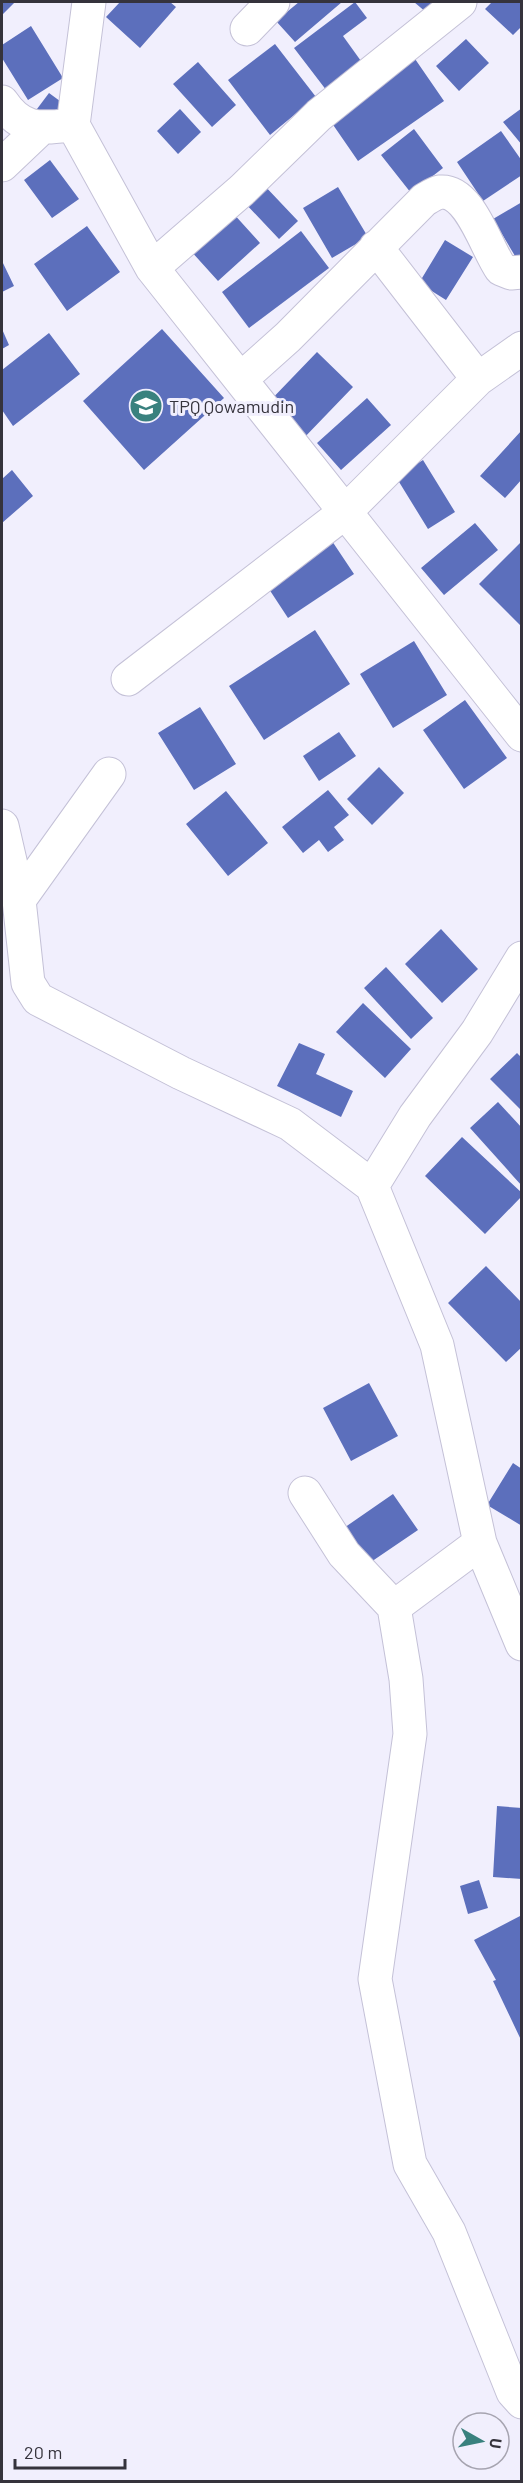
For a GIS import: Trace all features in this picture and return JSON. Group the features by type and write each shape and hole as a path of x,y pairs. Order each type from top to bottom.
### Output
{"street":[{"path":"89,2 73,125 152,268 522,735"},
{"path":"247,29 273,2"},
{"path":"152,268 242,190 319,115 460,2"},
{"path":"2,102 10,114 24,124 41,128 73,125"},
{"path":"2,165 41,128"},
{"path":"241,380 288,338 424,200 439,192 452,193 463,200 501,269 510,273 522,272"},
{"path":"376,247 478,379"},
{"path":"128,679 344,513 478,379 522,348"},
{"path":"19,900 109,774"},
{"path":"2,826 19,900 28,983 38,999 290,1125 372,1186 437,1345 480,1542 522,1644"},
{"path":"372,1186 415,1116 477,1032 522,957"},
{"path":"305,1493 344,1554 394,1607 406,1679 410,1734 375,1979 410,2164 449,2232 513,2392 522,2402"},
{"path":"394,1607 480,1542"}],"building":[{"path":"2,2 15,2 3,14"},
{"path":"120,2 170,2 176,7 140,48 106,17"},
{"path":"299,2 342,2 295,42 276,21"},
{"path":"355,2 367,18 343,36 366,68 330,95 294,48"},
{"path":"414,2 447,2 433,18"},
{"path":"492,2 522,2 522,26 513,35 485,9"},
{"path":"31,26 63,78 28,100 2,58 2,45"},
{"path":"466,39 489,63 459,91 436,66"},
{"path":"275,44 316,97 270,135 228,80"},
{"path":"413,56 444,101 358,161 327,116"},
{"path":"198,62 236,105 212,127 173,84"},
{"path":"49,93 64,104 49,125 34,113"},
{"path":"522,108 522,145 503,122"},
{"path":"180,109 201,132 178,154 157,131"},
{"path":"414,129 443,168 411,193 381,155"},
{"path":"501,131 522,161 522,175 483,201 457,162"},
{"path":"50,160 79,199 52,218 24,180"},
{"path":"262,183 298,221 279,239 243,201"},
{"path":"338,187 368,237 332,258 303,208"},
{"path":"522,202 522,259 518,261 493,219"},
{"path":"232,212 260,243 218,281 190,250"},
{"path":"87,226 120,272 67,311 34,264"},
{"path":"301,231 329,268 249,328 222,292"},
{"path":"445,240 473,257 446,300 419,283"},
{"path":"2,261 14,286 2,292"},
{"path":"2,329 9,345 2,349"},
{"path":"162,329 224,398 144,470 83,401"},
{"path":"49,333 80,374 13,426 2,410 2,370"},
{"path":"317,352 353,387 301,441 265,406"},
{"path":"367,398 391,425 341,470 317,443"},
{"path":"522,430 522,479 505,498 480,476"},
{"path":"423,460 455,512 428,529 396,477"},
{"path":"12,470 33,496 2,523 2,479"},
{"path":"475,523 498,550 444,595 421,568"},
{"path":"332,541 354,574 288,618 267,586"},
{"path":"522,541 522,627 479,584"},
{"path":"315,630 350,684 264,740 229,686"},
{"path":"414,641 447,695 393,728 360,674"},
{"path":"465,700 507,758 464,789 423,730"},
{"path":"200,707 236,764 194,790 158,733"},
{"path":"339,732 356,756 319,781 303,756"},
{"path":"379,767 404,793 372,825 347,799"},
{"path":"328,790 349,815 334,827 344,840 328,852 319,840 303,853 282,827"},
{"path":"226,791 268,843 228,876 186,824"},
{"path":"441,929 478,969 442,1003 405,964"},
{"path":"386,967 433,1018 411,1039 364,988"},
{"path":"363,1003 411,1049 385,1078 336,1032"},
{"path":"299,1043 325,1054 316,1074 353,1091 341,1117 277,1086"},
{"path":"517,1053 522,1058 522,1111 490,1079"},
{"path":"498,1102 522,1128 522,1186 470,1128"},
{"path":"462,1137 522,1193 522,1196 485,1234 425,1176"},
{"path":"486,1266 522,1303 522,1347 506,1362 448,1303"},
{"path":"369,1383 398,1436 351,1461 323,1408"},
{"path":"513,1463 522,1469 522,1526 487,1505"},
{"path":"393,1494 418,1530 365,1566 341,1530"},
{"path":"497,1806 522,1808 522,1879 493,1877"},
{"path":"479,1880 488,1908 468,1914 460,1886"},
{"path":"522,1915 522,2042 493,1981 496,1980 474,1940"}],"place":[{"name":"TPQ Qowamudin","path":"146,406"}]}
